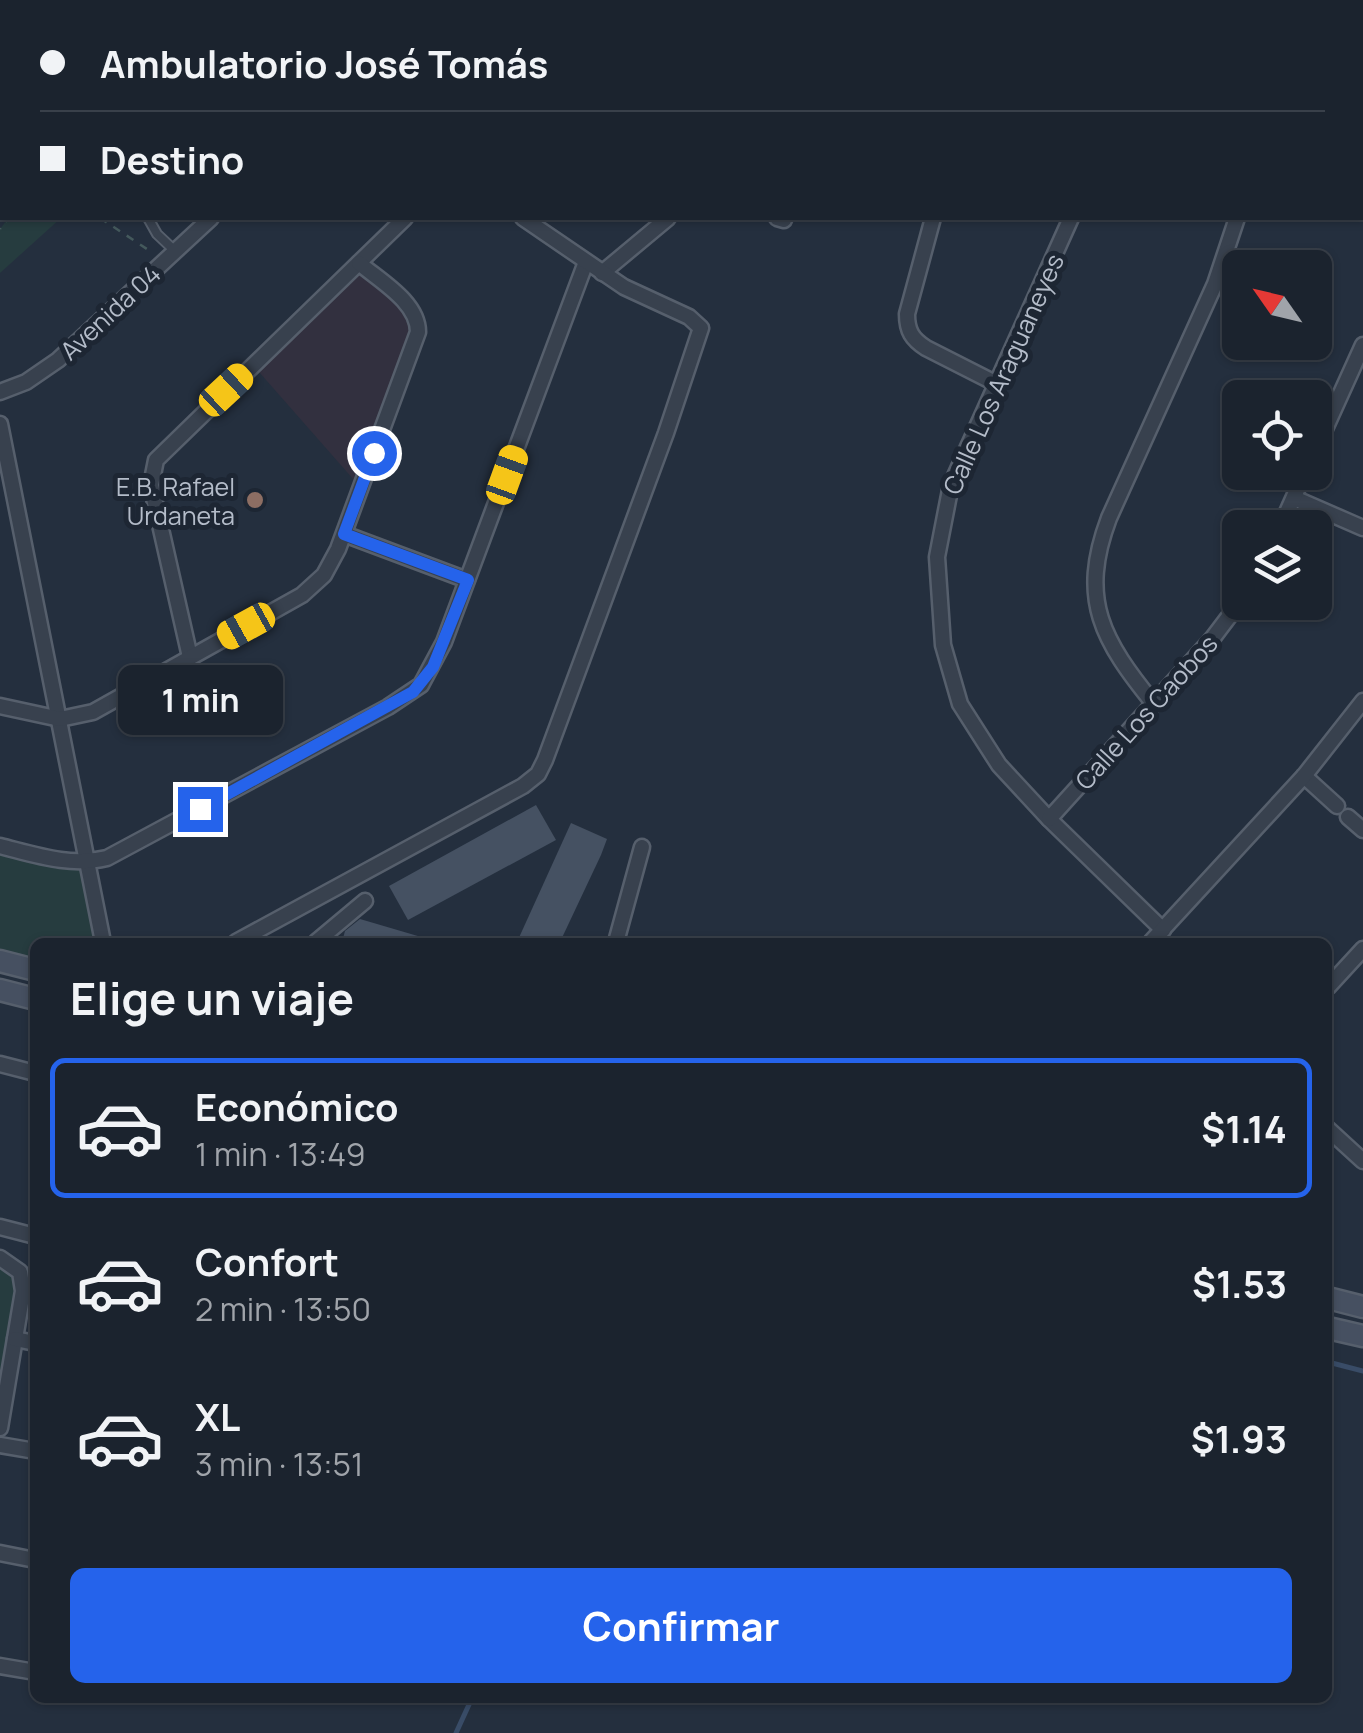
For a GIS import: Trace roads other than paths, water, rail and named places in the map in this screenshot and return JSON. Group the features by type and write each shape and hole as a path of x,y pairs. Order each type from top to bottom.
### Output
{"main road":[{"path":"0,962 30,969"},
{"path":"0,990 30,998"},
{"path":"1332,1299 1363,1307"},
{"path":"1332,1329 1363,1336"}],"street":[{"name":"Avenida 04","path":"0,392 26,382 58,360 209,220"},
{"path":"190,657 152,485 156,460 403,220"},
{"path":"243,938 523,786 542,768 701,332 694,320 636,294 526,220"},
{"path":"602,273 666,220"},
{"path":"932,220 907,314 907,327 916,342 995,383"},
{"name":"Calle Los Araguaneyes","path":"1071,220 960,462 944,512 937,557 939,616 948,668 968,719 999,766 1163,930"},
{"path":"1154,704 1124,668 1102,627 1096,589 1098,554 1109,518 1215,284 1236,220"},
{"path":"0,846 58,860 88,862 127,850 413,692 433,667 586,262"},
{"path":"0,706 60,719 93,712 313,586 332,563 418,332 415,313 359,263"},
{"path":"1332,413 1363,344"},
{"path":"0,424 102,938"},
{"path":"1288,510 1298,490"},
{"path":"1294,498 1363,528"},
{"path":"344,534 468,580"},
{"name":"Calle Los Caobos","path":"1049,819 1226,620"},
{"path":"1156,938 1304,776 1363,701"},
{"path":"1304,776 1363,830"},
{"path":"617,938 642,847"},
{"path":"321,938 364,902"},
{"path":"1332,982 1363,949"},
{"path":"0,1064 30,1072"},
{"path":"1332,1133 1363,1161"},
{"path":"0,1227 30,1235"},
{"path":"0,1258 11,1263 22,1277 23,1291 0,1428"},
{"path":"15,1339 30,1341"},
{"path":"0,1445 30,1451"},
{"path":"0,1553 30,1559"},
{"path":"0,1666 30,1671"}],"lane":[{"path":"149,220 170,256"}],"waterway":[{"path":"1332,1363 1363,1371"},
{"path":"456,1733 470,1703"}],"place":[{"name":"E.B. Rafael Urdaneta","path":"255,500"}]}
